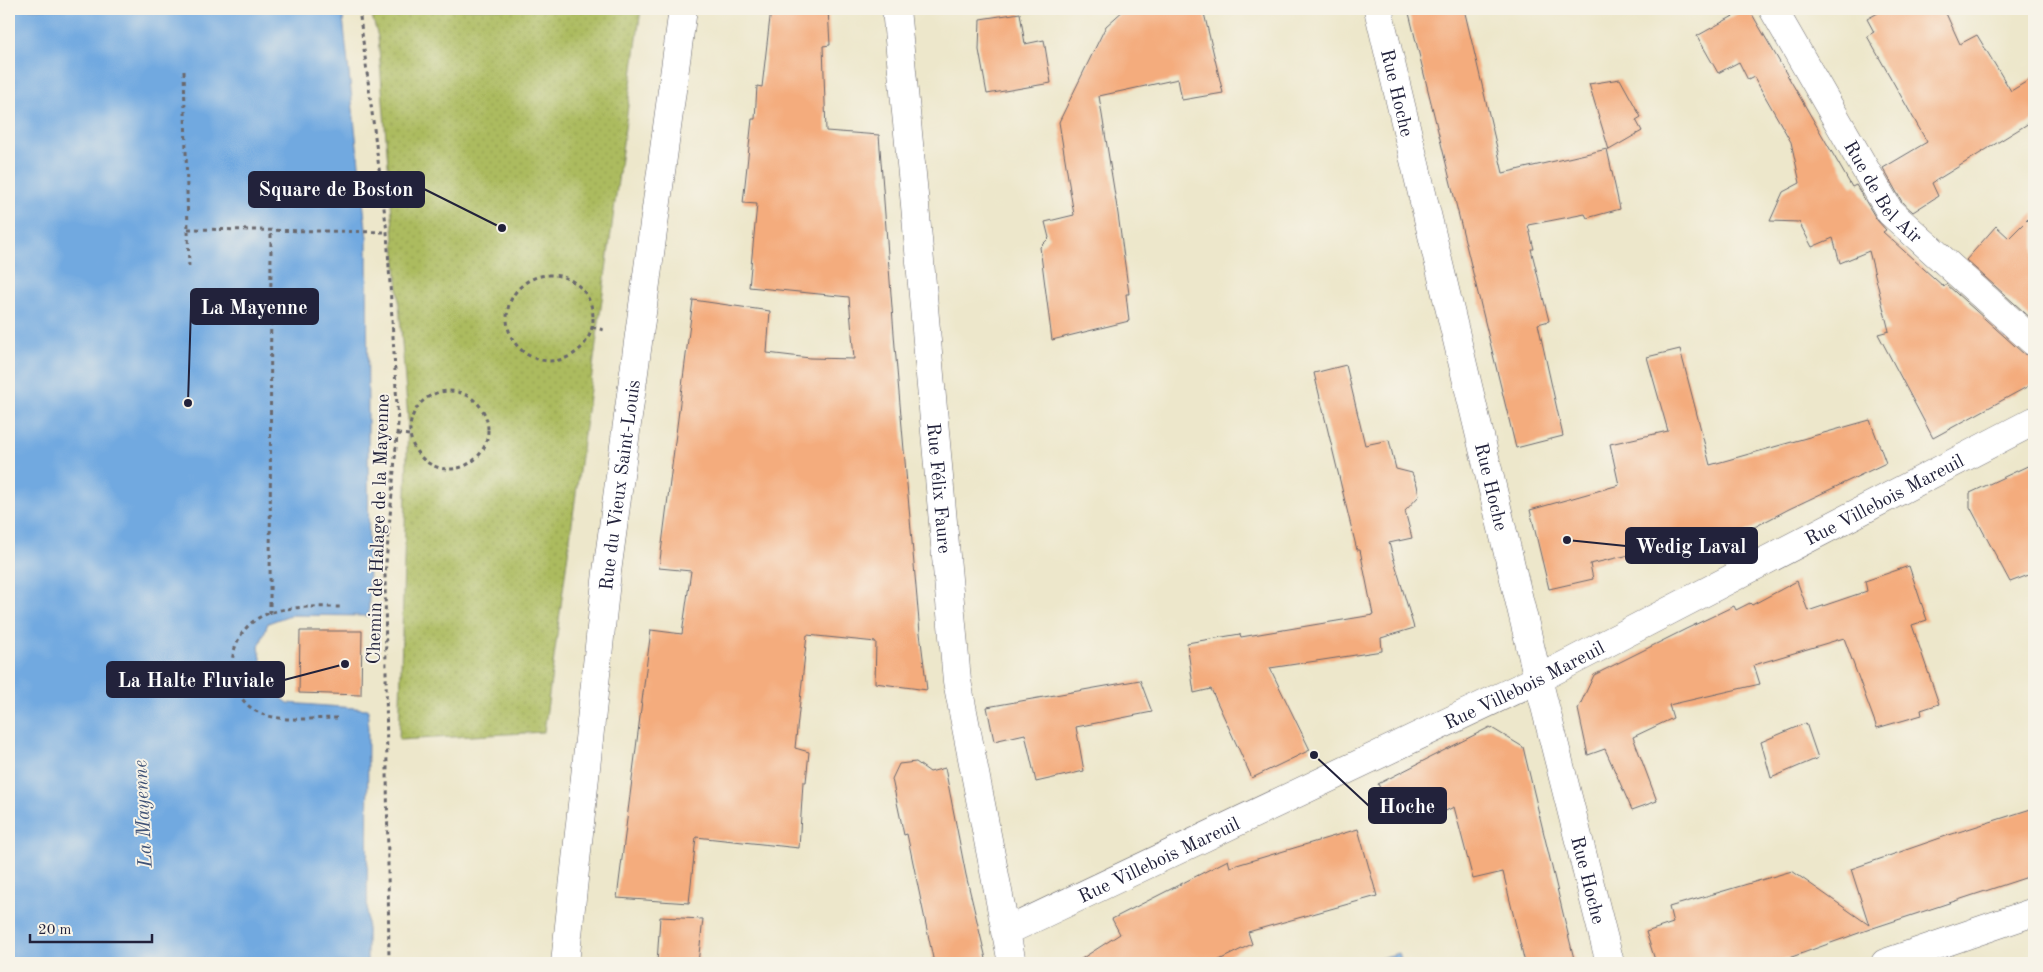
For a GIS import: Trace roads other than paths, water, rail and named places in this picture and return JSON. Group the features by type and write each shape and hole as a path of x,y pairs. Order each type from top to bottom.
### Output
{"street":[{"name":"Rue du Vieux Saint-Louis","path":"565,963 607,572 683,9"},
{"name":"Rue Félix Faure","path":"896,9 916,205 958,681 1012,963"},
{"name":"Rue Hoche","path":"1378,9 1538,679 1610,963"},
{"name":"Rue de Bel Air","path":"1773,9 1890,212 2034,342"},
{"name":"Rue Villebois Mareuil","path":"1005,932 1538,679 2034,421"},
{"path":"1885,963 2034,912"}],"water":[{"name":"La Mayenne","path":"9,9 342,9 367,237 369,616 290,615 268,623 259,647 266,686 288,703 368,709 367,963 9,963"},
{"path":"1399,953 1402,963 1371,963 1370,961"}],"place":[{"name":"Square de Boston","path":"502,228"},
{"name":"La Mayenne","path":"188,403"},
{"name":"Wedig Laval","path":"1567,540"},
{"name":"La Halte Fluviale","path":"345,664"},
{"name":"Hoche","path":"1314,755"}]}
